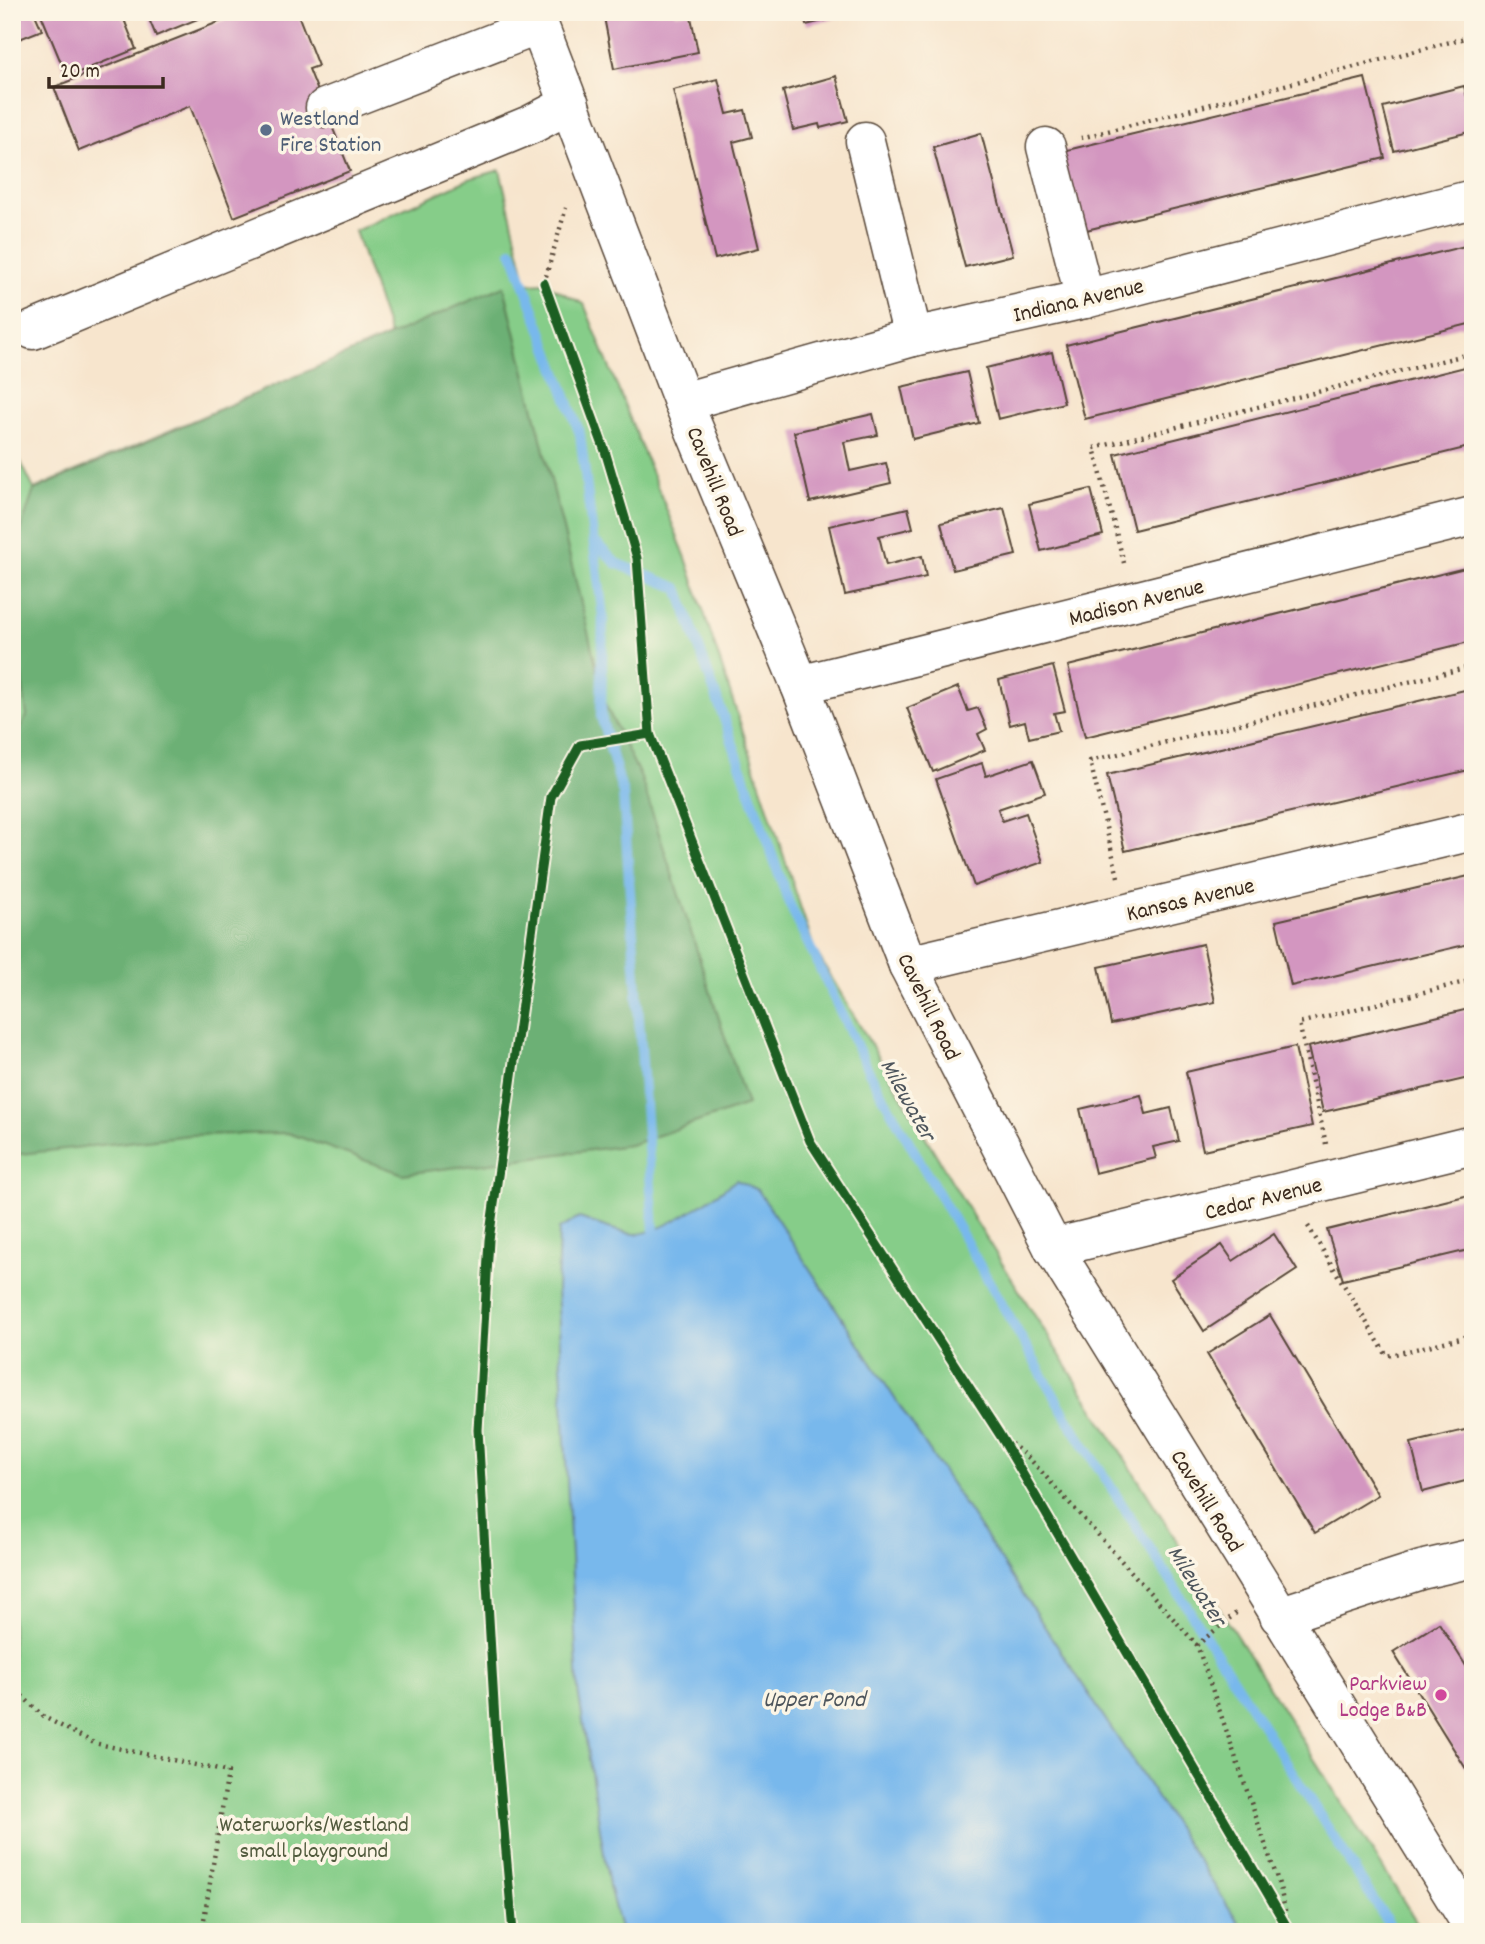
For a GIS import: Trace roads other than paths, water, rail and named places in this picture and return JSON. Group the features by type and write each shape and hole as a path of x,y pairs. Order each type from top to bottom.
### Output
{"street":[{"name":"Cavehill Road","path":"537,18 683,402 800,685 908,965 1053,1248 1473,1927"},
{"path":"325,108 537,18"},
{"path":"33,330 532,124 569,104"},
{"path":"865,141 914,337"},
{"path":"1046,147 1085,299"},
{"name":"Indiana Avenue","path":"683,402 914,337 1085,299 1473,199"},
{"name":"Madison Avenue","path":"800,685 1473,516"},
{"name":"Kansas Avenue","path":"908,965 1473,831"},
{"name":"Cedar Avenue","path":"1053,1248 1473,1145"},
{"path":"1279,1616 1421,1570 1473,1558"}],"water":[{"name":"Upper Pond","path":"736,1180 758,1190 1245,1932 621,1932 609,1886 578,1690 557,1289 559,1229 579,1218 623,1232 647,1232 688,1213"}],"waterway":[{"path":"512,251 580,434 603,616 601,716 623,794 654,1231"},
{"name":"Milewater","path":"595,542 616,563 678,588 789,903 869,1072 1067,1418 1394,1932"}],"place":[{"name":"Westland Fire Station","path":"266,130"},
{"name":"Parkview Lodge B&B","path":"1441,1695"}],"park label":[{"name":"Waterworks/Westland small playground","path":"314,1836"}]}
